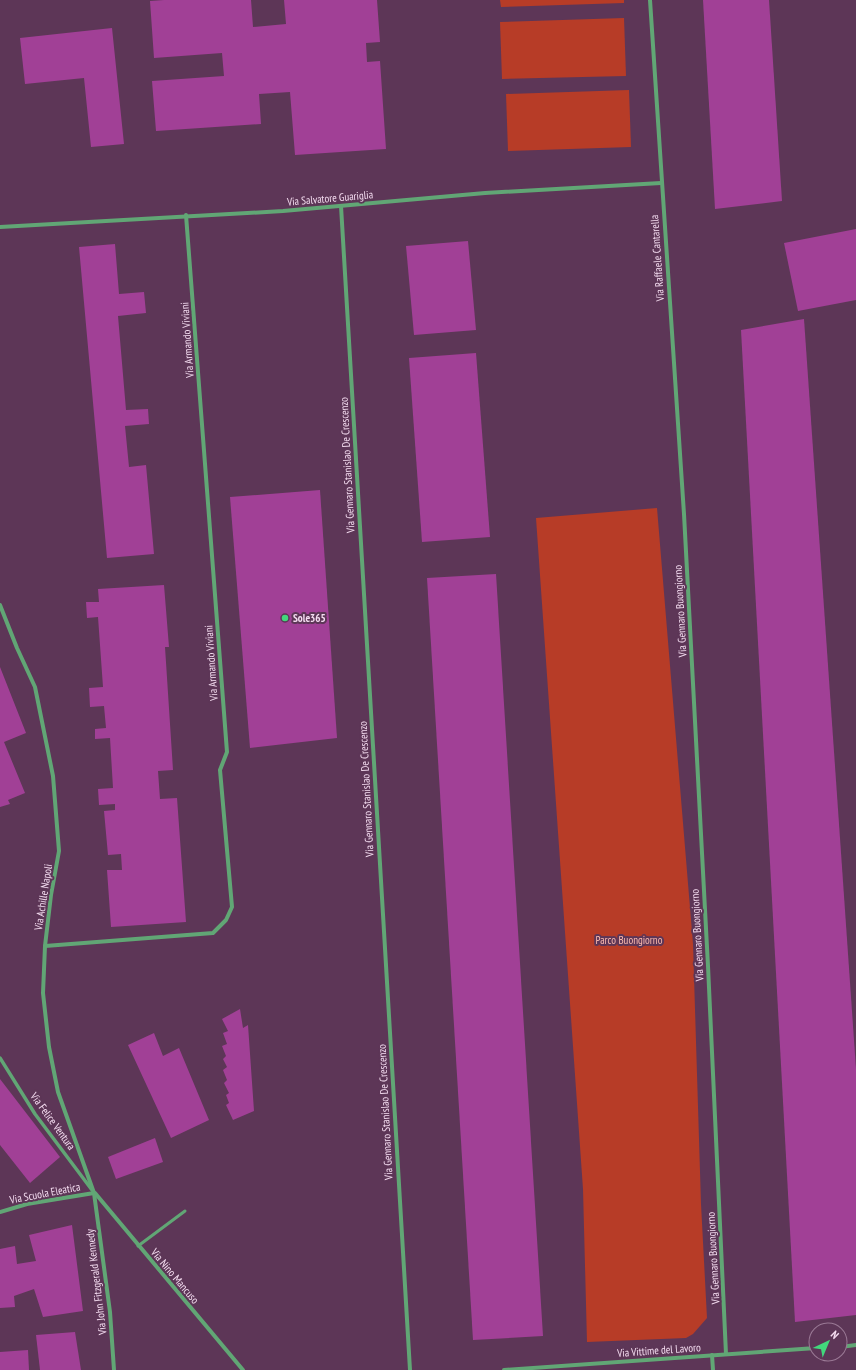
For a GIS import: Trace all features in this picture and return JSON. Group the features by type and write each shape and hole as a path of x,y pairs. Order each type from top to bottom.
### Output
{"street":[{"name":"Via Raffaele Cantarella","path":"650,0 684,514"},
{"name":"Via Salvatore Guariglia","path":"0,227 340,206 485,193 661,183"},
{"name":"Via Gennaro Stanislao De Crescenzo","path":"340,206 410,1370"},
{"name":"Via Armando Viviani","path":"45,946 213,933 226,920 232,907 220,770 227,752 186,215"},
{"name":"Via Gennaro Buongiorno","path":"684,514 707,950 724,1354"},
{"name":"Via Achille Napoli","path":"0,605 34,687 53,776 60,851 51,895 45,946 43,993 49,1047 58,1092 94,1193"},
{"name":"Via Felice Ventura","path":"0,1058 35,1114 94,1193"},
{"name":"Via Scuola Eleatica","path":"0,1212 27,1204 94,1193"},
{"name":"Via Nino Mancuso","path":"94,1193 243,1370"},
{"name":"Via John Fitzgerald Kennedy","path":"94,1193 110,1312 114,1370"},
{"name":"Via Vittime del Lavoro","path":"504,1370 808,1349"},
{"path":"712,1355 713,1370"}],"lane":[{"path":"138,1246 185,1211"}],"green space":[{"path":"500,0 624,0 624,3 501,7"},
{"path":"624,18 626,76 502,79 500,22"},
{"path":"629,90 631,147 508,151 506,94"},
{"name":"Parco Buongiorno","path":"657,508 693,944 701,1204 707,1318 693,1334 686,1338 587,1342 583,1189 536,518"}],"building":[{"path":"251,0 253,27 286,24 284,0 377,0 380,42 366,43 367,62 380,61 386,149 295,155 290,92 259,94 261,124 156,131 152,81 224,76 222,53 154,58 150,1"},
{"path":"703,0 769,0 782,201 715,209"},
{"path":"112,28 124,144 91,147 84,78 25,84 20,38"},
{"path":"856,229 856,300 798,311 784,243"},
{"path":"468,241 476,330 414,335 406,246"},
{"path":"115,244 119,294 144,292 146,313 118,316 126,410 148,409 149,424 125,426 129,467 146,465 154,554 107,558 79,247"},
{"path":"804,319 856,1069 856,1315 795,1322 741,330"},
{"path":"476,353 490,537 422,542 409,358"},
{"name":"Sole365","path":"320,490 337,738 250,748 230,497"},
{"path":"496,574 543,1336 473,1340 427,578"},
{"path":"164,585 169,647 165,647 173,770 158,771 160,799 177,798 186,922 111,927 107,870 122,870 121,854 108,855 104,811 115,810 115,804 99,805 98,789 113,788 110,738 95,739 95,729 106,728 104,706 90,707 89,688 103,687 98,617 87,618 86,602 99,602 98,589"},
{"path":"0,667 26,733 4,742 25,793 8,800 10,804 0,807"},
{"path":"240,1009 243,1028 248,1025 254,1111 233,1120 226,1105 229,1103 226,1095 229,1093 224,1083 227,1080 223,1070 227,1067 223,1059 226,1056 222,1046 227,1044 223,1033 228,1031 222,1019"},
{"path":"154,1033 163,1056 179,1048 209,1120 171,1138 128,1045"},
{"path":"0,1079 60,1157 30,1183 0,1145"},
{"path":"155,1138 163,1162 116,1179 108,1157"},
{"path":"72,1225 83,1311 43,1317 34,1289 14,1296 15,1307 0,1308 0,1249 15,1246 17,1264 36,1261 29,1235"},
{"path":"75,1332 81,1370 40,1370 36,1335"},
{"path":"28,1350 29,1370 0,1370 0,1352"}],"place":[{"name":"Sole365","path":"285,618"}]}
